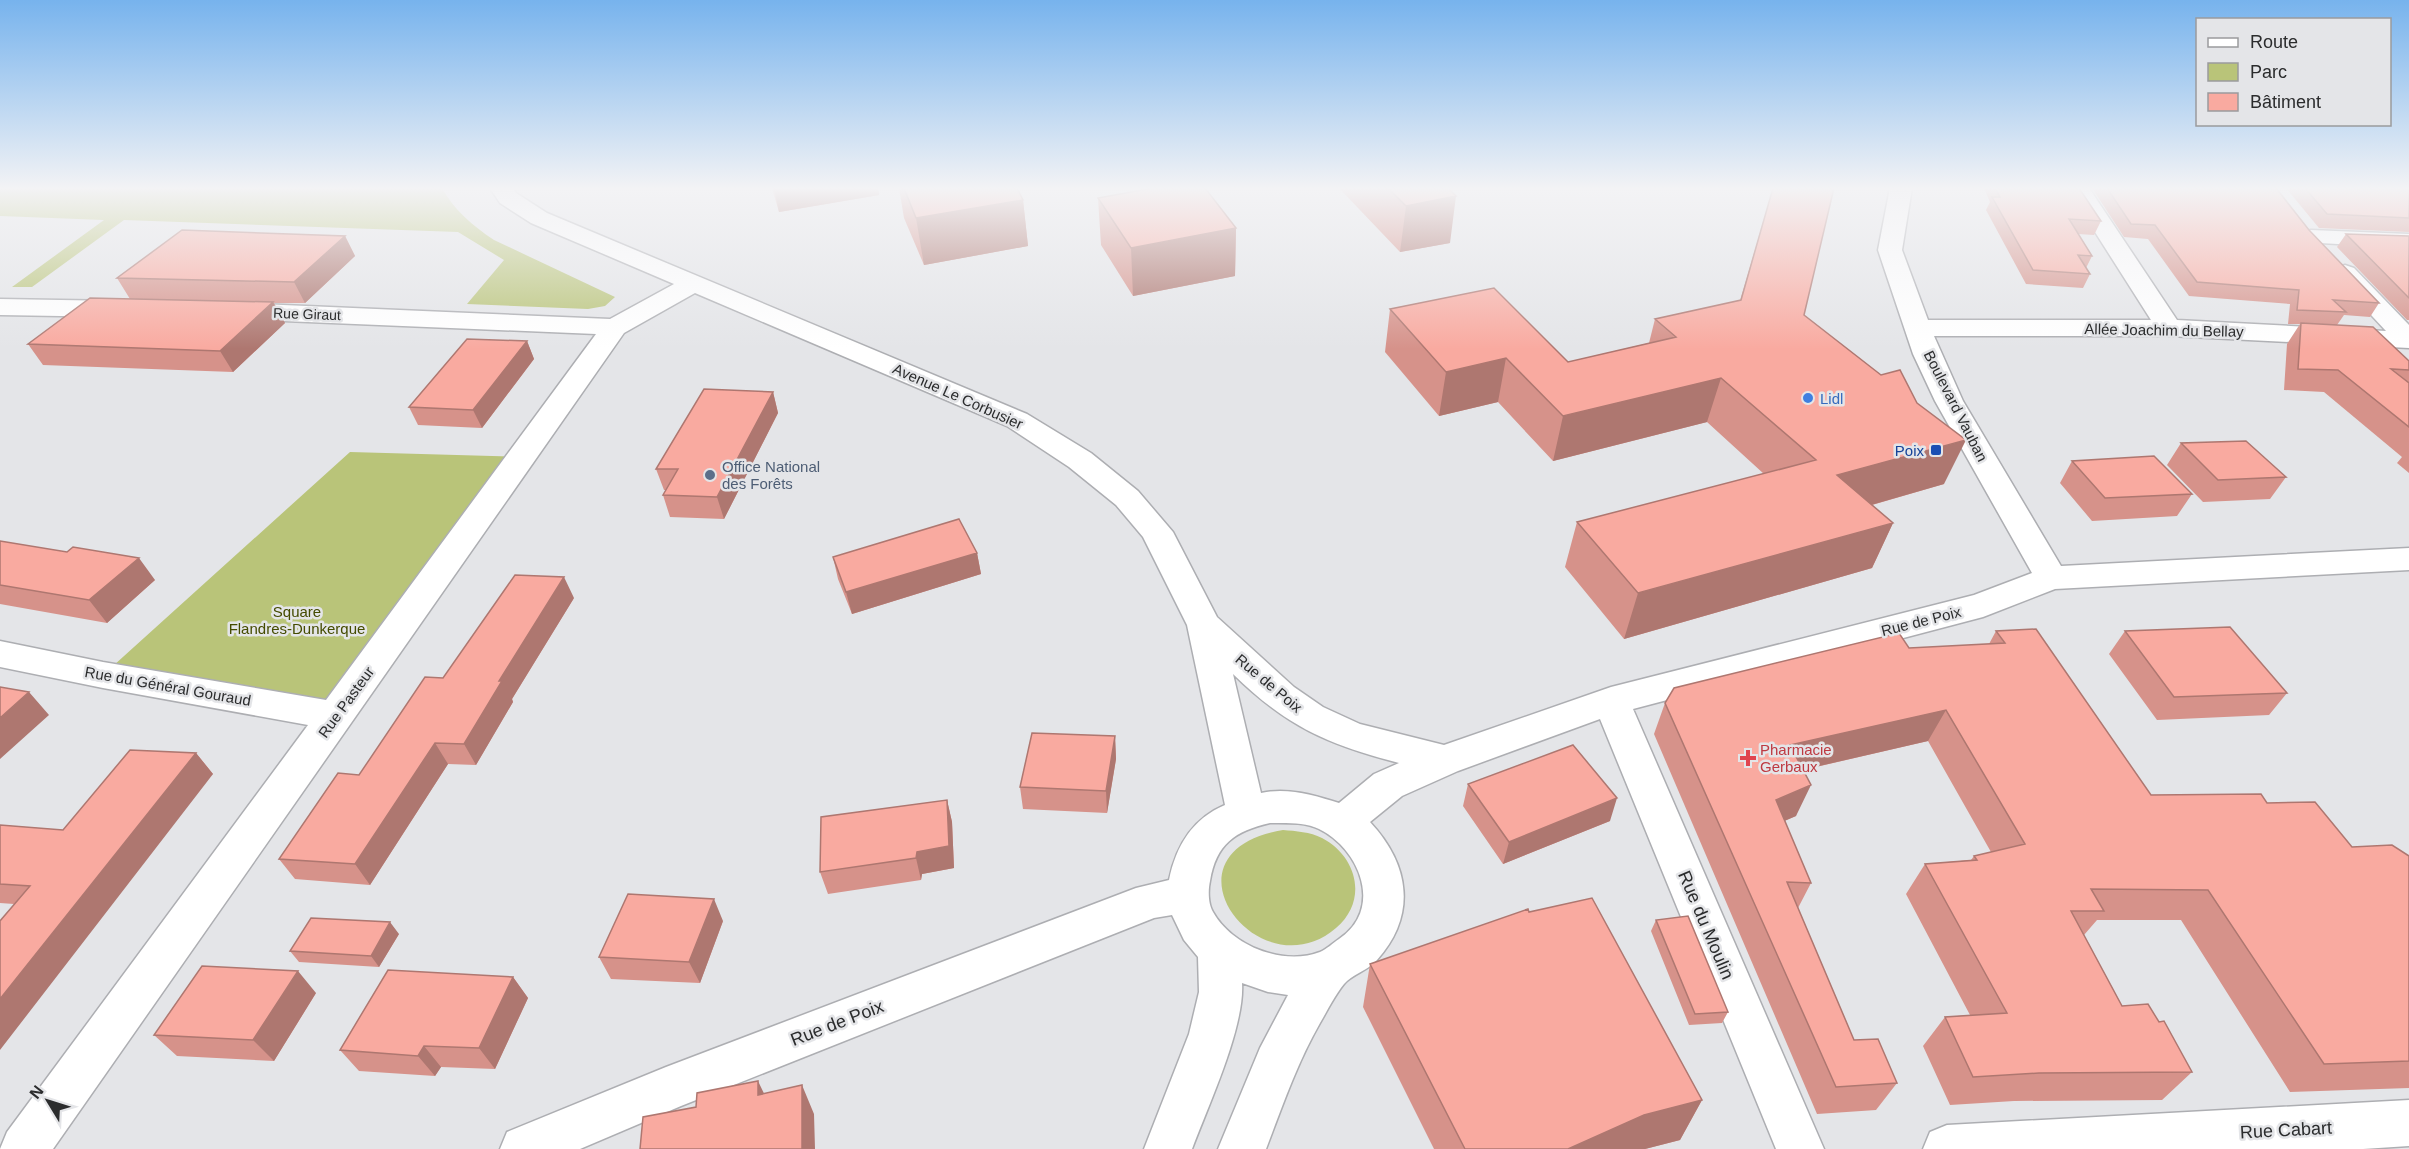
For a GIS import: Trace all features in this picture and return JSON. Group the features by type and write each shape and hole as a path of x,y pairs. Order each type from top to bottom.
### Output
{"street":[{"name":"Avenue Le Corbusier","path":"595,242 1017,420 1080,460 1127,498 1157,532 1204,625 1246,812"},
{"name":"Boulevard Vauban","path":"1891,242 1890,250 1918,328 1949,401 2051,578"},
{"path":"2112,242 2169,328"},
{"path":"2316,242 2409,340"},
{"name":"Rue Pasteur","path":"24,1149 615,327 693,283"},
{"path":"0,307 151,309"},
{"name":"Rue Giraut","path":"209,310 615,327"},
{"name":"Allée Joachim du Bellay","path":"1918,328 2169,328 2409,340"},
{"name":"Rue de Poix","path":"1342,823 1388,784 1445,760 1611,701 1983,605 2051,578 2409,559"},
{"name":"Rue de Poix","path":"1204,625 1293,707 1322,723 1357,736 1445,760"},
{"name":"Rue du Général Gouraud","path":"0,654 103,675 336,716"},
{"name":"Rue du Moulin","path":"1611,701 1800,1149"},
{"path":"1270,807 1295,807 1319,812 1342,823 1365,843 1380,868 1385,897 1378,926 1360,950 1332,968 1303,975 1273,974 1243,965 1219,950 1203,933 1193,915 1169,898 1189,873 1196,853 1208,836 1226,822 1246,812 1270,807"},
{"name":"Rue de Poix","path":"524,1149 666,1089 1169,898"},
{"path":"1168,1149 1212,1034 1221,992 1219,950"},
{"path":"1242,1149 1276,1063 1304,1009 1332,968"},
{"name":"Rue Cabart","path":"1947,1149 2409,1124"}],"green space":[{"path":"74,242 94,242 32,287 12,287"},
{"path":"474,242 497,242 615,297 605,306 588,309 467,304 504,260"},
{"name":"Square Flandres-Dunkerque","path":"350,452 523,457 336,716 103,675"},
{"path":"1283,830 1313,834 1334,846 1344,856 1355,880 1355,893 1346,917 1336,928 1306,944 1277,944 1251,932 1231,912 1222,888 1225,864 1245,843"}],"building":[{"path":"166,242 339,242 294,282 117,278"},
{"path":"1127,242 1164,242 1131,248"},
{"path":"1758,242 1821,242 1804,315 1881,375 1900,370 1917,403 1966,440 1837,475 1893,523 1638,593 1577,522 1816,460 1721,378 1563,416 1506,358 1446,372 1390,309 1494,288 1568,362 1676,337 1655,319 1741,300"},
{"path":"2017,242 2083,242 2092,256 2078,255 2090,274 2033,270"},
{"path":"2167,242 2320,242 2379,303 2333,300 2346,312 2297,310 2299,290 2197,282"},
{"path":"2354,242 2409,242 2409,298"},
{"path":"90,298 273,302 220,351 28,344"},
{"path":"2301,323 2373,327 2409,361 2409,370 2391,369 2409,383 2409,427 2338,370 2298,369"},
{"path":"467,339 527,341 473,410 409,407"},
{"path":"704,389 773,392 717,497 663,495 678,469 656,469"},
{"path":"2246,441 2286,477 2218,480 2181,443"},
{"path":"2154,456 2192,494 2105,498 2072,461"},
{"path":"959,519 977,553 846,592 833,557"},
{"path":"0,541 67,552 73,547 139,558 89,600 0,585"},
{"path":"515,575 564,577 499,681 502,681 464,744 435,743 355,864 279,859 338,773 359,775 425,677 443,678"},
{"path":"2230,627 2287,693 2174,697 2125,631"},
{"path":"2036,629 2151,795 2261,794 2267,803 2315,802 2352,847 2392,845 2409,856 2409,1061 2324,1064 2208,890 2091,889 2104,911 2071,911 2122,1006 2148,1004 2159,1022 2164,1021 2192,1072 2039,1073 1973,1077 1945,1017 2007,1013 1925,864 1977,860 1974,856 2025,844 1946,710 1790,745 1811,785 1776,800 1811,883 1787,882 1854,1040 1878,1039 1897,1083 1836,1087 1665,703 1674,688 1899,633 1909,648 2005,643 1996,631"},
{"path":"0,687 29,692 0,718"},
{"path":"1032,733 1115,736 1106,791 1020,787"},
{"path":"1573,745 1617,798 1509,842 1468,784"},
{"path":"130,750 196,753 0,999 0,921 30,886 0,884 0,825 63,830"},
{"path":"947,800 949,846 917,852 916,858 820,872 821,817"},
{"path":"628,894 714,899 689,962 599,957"},
{"path":"1592,898 1702,1100 1644,1115 1568,1149 1465,1149 1370,964 1528,909 1529,912"},
{"path":"1688,916 1728,1012 1695,1014 1656,920"},
{"path":"311,918 390,922 371,956 290,951"},
{"path":"202,966 298,971 253,1040 154,1035"},
{"path":"388,970 513,977 479,1048 424,1046 418,1056 340,1050"},
{"path":"758,1081 758,1095 802,1085 802,1149 640,1149 643,1117 696,1107 697,1093"}],"place":[{"name":"Lidl","path":"1808,398"},
{"name":"Poix","path":"1936,450"},
{"name":"Office National des Forêts","path":"710,475"},
{"name":"Pharmacie Gerbaux","path":"1748,758"}]}
